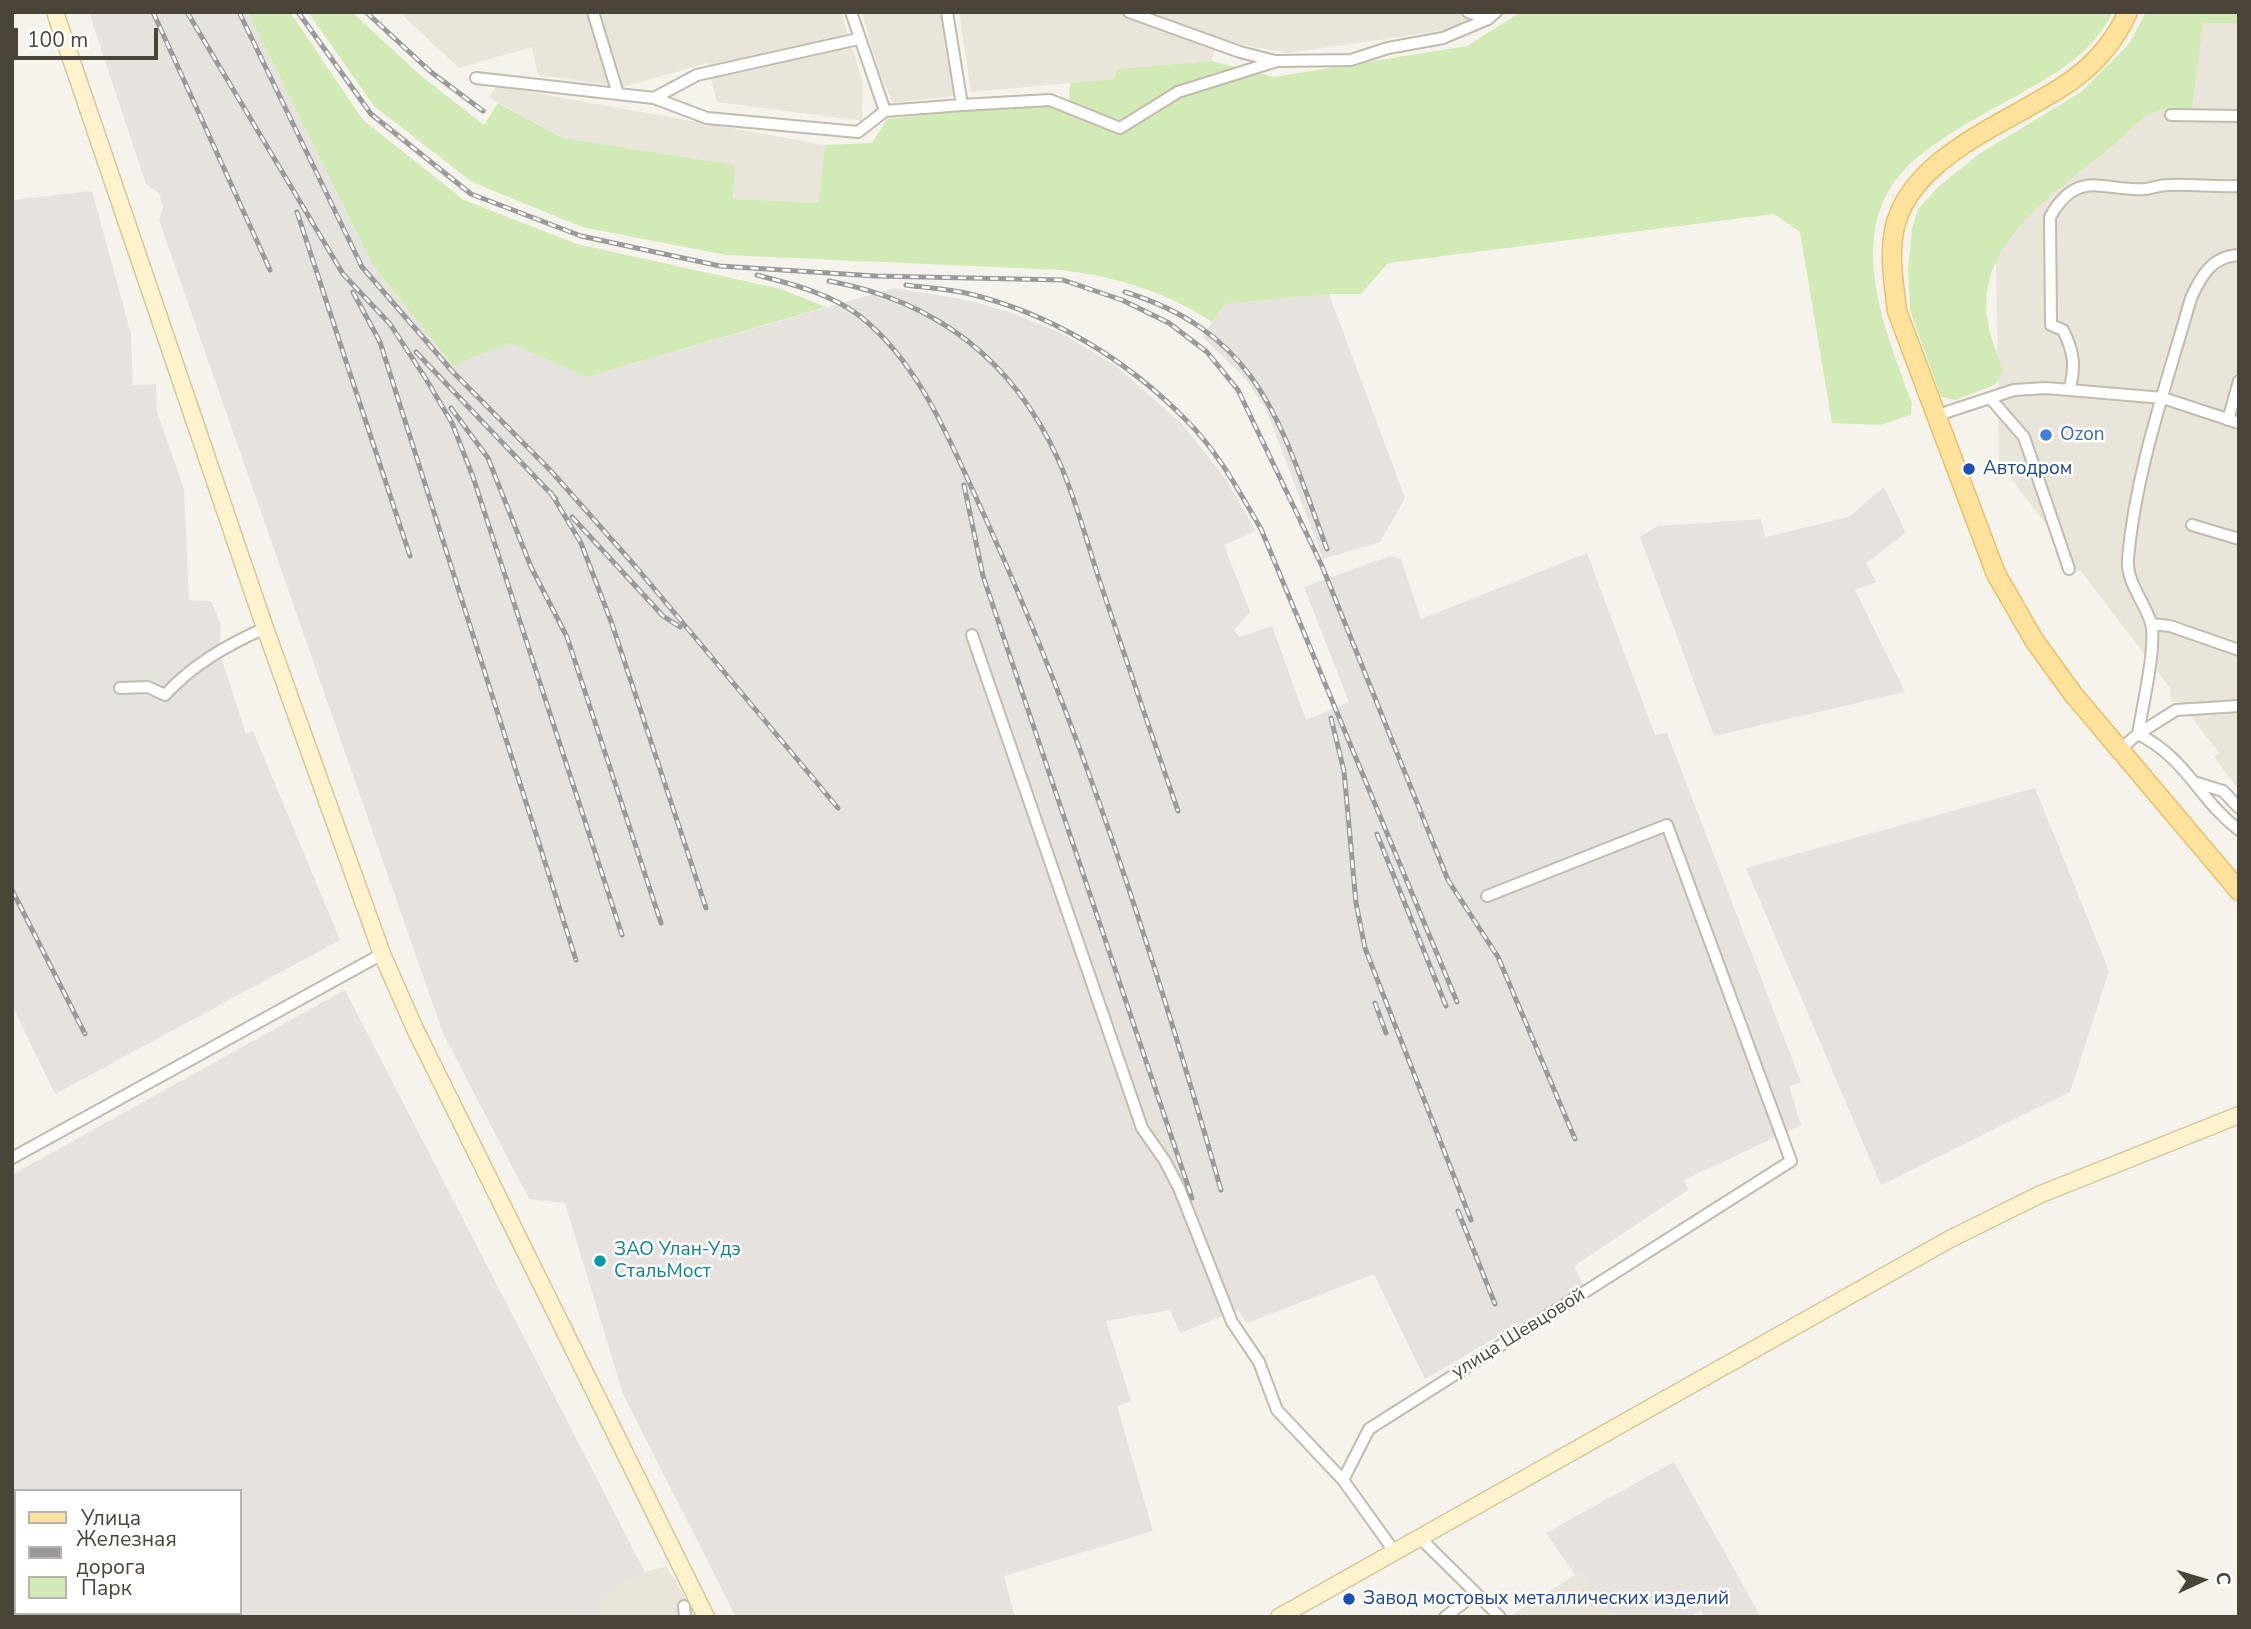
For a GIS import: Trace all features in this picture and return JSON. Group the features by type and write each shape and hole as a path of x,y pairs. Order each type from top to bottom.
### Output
{"main road":[{"path":"2128,12 2118,35 2075,78 1944,159 1921,178 1903,203 1894,232 1891,267 1897,311 1996,574 2037,645 2119,750 2239,891"}],"street":[{"path":"55,12 265,628 382,954 422,1042 706,1617"},
{"path":"593,12 618,94"},
{"path":"851,12 858,39 885,111"},
{"path":"947,12 962,106"},
{"path":"1129,12 1240,52 1277,61 1351,60 1388,48 1443,38 1492,15"},
{"path":"1468,12 1492,15"},
{"path":"654,98 696,75 858,39"},
{"path":"477,78 654,98 707,118 858,132 885,111 1050,100 1120,128 1178,92 1277,61"},
{"path":"2171,115 2239,116"},
{"path":"2069,390 2076,367 2074,359 2063,330 2051,325 2050,217 2058,204 2079,188 2096,185 2143,189 2167,185 2239,186"},
{"path":"2138,734 2149,666 2151,624 2130,581 2128,560 2140,484 2198,283 2214,262 2239,255"},
{"path":"1936,416 2014,390 2069,390 2163,398 2234,421 2239,381"},
{"path":"1990,398 2024,437 2069,569"},
{"path":"2192,525 2239,540"},
{"path":"2151,624 2170,626 2239,650"},
{"path":"120,688 148,687 165,695 183,676 225,647 265,628"},
{"path":"972,635 1142,1128 1165,1161 1179,1188 1232,1321 1259,1362 1277,1410 1343,1480 1394,1551"},
{"path":"2119,750 2138,734 2176,710 2239,705"},
{"path":"2138,734 2168,751 2224,819 2239,830"},
{"path":"2194,782 2224,792 2239,808"},
{"name":"улица Шевцовой","path":"1343,1480 1369,1429 1791,1161 1667,825 1487,896"},
{"path":"12,1158 382,954"},
{"path":"1279,1617 1950,1239 2042,1194 2239,1115"},
{"path":"1419,1537 1500,1617"},
{"path":"1445,1617 1475,1594"}],"shaded area":[{"path":"89,12 248,12 371,262 453,366 509,343 587,377 894,288 967,300 1007,311 1061,333 1116,366 1182,424 1225,478 1256,531 1224,545 1250,612 1234,630 1239,637 1272,626 1306,720 1349,702 1304,587 1390,556 1401,559 1421,619 1587,553 1655,735 1667,733 1801,1082 1789,1086 1801,1125 1684,1180 1688,1190 1574,1266 1584,1286 1425,1379 1374,1274 1247,1323 1238,1310 1180,1333 1170,1310 1106,1321 1131,1401 1117,1406 1153,1531 1004,1576 1015,1617 736,1617 623,1394 565,1203 529,1199 443,1033 159,220 163,208 159,193 146,184"},
{"path":"399,12 841,12 863,83 862,121 717,102 707,63 623,87 538,75 532,47 459,68"},
{"path":"862,12 942,12 954,96 893,103 878,69"},
{"path":"959,12 1477,12 1460,28 1288,53 1219,40 1211,61 1117,69 1114,79 971,92"},
{"path":"2239,12 2239,790 2214,757 2219,753 2180,702 2171,702 2170,688 2081,571 2077,571 2073,561 1999,462 1995,199 2162,17"},
{"path":"497,86 825,145 820,203 733,199 735,165 563,138 489,97"},
{"path":"92,191 131,334 133,385 156,384 157,412 184,489 189,600 211,601 221,625 219,651 246,734 253,731 340,940 55,1094 12,1005 12,200"},
{"path":"1329,294 1405,498 1380,542 1323,559 1266,409 1245,378 1202,337 1225,304"},
{"path":"1884,487 1906,533 1866,563 1876,582 1855,590 1905,692 1714,736 1640,537 1658,526 1761,519 1765,537 1849,517"},
{"path":"2035,788 2109,971 2070,1092 1881,1185 1746,868"},
{"path":"345,990 645,1572 600,1598 604,1617 12,1617 12,1175"},
{"path":"1674,1462 1761,1617 1705,1617 1701,1610 1689,1617 1610,1617 1581,1572 1575,1575 1546,1533"},
{"path":"666,1566 697,1617 604,1617 600,1598 645,1572"},
{"path":"1581,1571 1610,1617 1512,1615"}],"green space":[{"path":"248,12 290,12 363,120 464,200 577,244 781,289 826,307 587,377 509,343 453,366 371,262"},
{"path":"308,12 352,12 420,75 484,125 498,103 563,138 735,165 733,199 819,203 825,145 872,143 887,119 1069,100 1070,83 1114,79 1117,69 1211,61 1274,77 1467,46 1521,12 2113,12 2096,38 2074,59 2050,77 1943,138 1919,156 1894,182 1880,211 1874,242 1874,274 1889,340 1912,403 1911,415 1880,425 1832,423 1800,232 1774,214 1388,263 1361,294 1329,294 1225,304 1212,322 1177,302 1140,287 1062,270 726,255 582,227 472,182 374,106"},
{"path":"2146,12 2239,12 2239,23 2203,23 2192,108 2159,111 2145,117 2024,221 1997,260 1987,294 1989,327 2003,370 1995,385 1955,400 1941,397 1910,310 1908,270 1912,229 1918,209 1938,187 1979,154 2081,92 2129,44"}],"railway":[{"path":"153,12 270,270"},
{"path":"187,12 343,274 390,324 452,423 473,477 622,935"},
{"path":"239,12 362,267 452,371 551,471 636,567 838,808"},
{"path":"298,12 371,114 471,194 581,236 720,266 875,276 1063,280 1122,300 1169,323 1207,352 1238,390 1322,566 1448,880 1498,957 1575,1139"},
{"path":"366,12 431,72 483,111"},
{"path":"297,212 410,556"},
{"path":"757,275 825,296 861,317 901,359 918,383 947,435 1020,596 1085,763 1143,933 1221,1190"},
{"path":"829,281 868,290 904,303 967,340 994,364 1040,424 1070,490 1178,811"},
{"path":"906,285 970,294 1000,303 1058,327 1112,358 1138,377 1185,419 1207,444 1227,471 1261,529 1457,1002"},
{"path":"353,292 380,342 576,960"},
{"path":"1125,292 1171,310 1208,333 1237,360 1260,391 1279,425 1327,549"},
{"path":"416,352 556,499"},
{"path":"451,408 488,458 531,567 567,637 661,923"},
{"path":"964,485 983,576 1192,1198"},
{"path":"551,493 581,543 612,624 706,908"},
{"path":"572,517 663,616 680,627"},
{"path":"1331,718 1344,771 1356,903 1365,948 1471,1220"},
{"path":"1377,834 1446,1006"},
{"path":"12,890 85,1034"},
{"path":"1375,1003 1386,1033"},
{"path":"1458,1211 1495,1304"}],"place":[{"name":"Ozon","path":"2046,435"},
{"name":"Автодром","path":"1969,469"},
{"name":"ЗАО Улан-Удэ СтальМост","path":"600,1261"},
{"name":"Завод мостовых металлических изделий","path":"1349,1599"}]}
